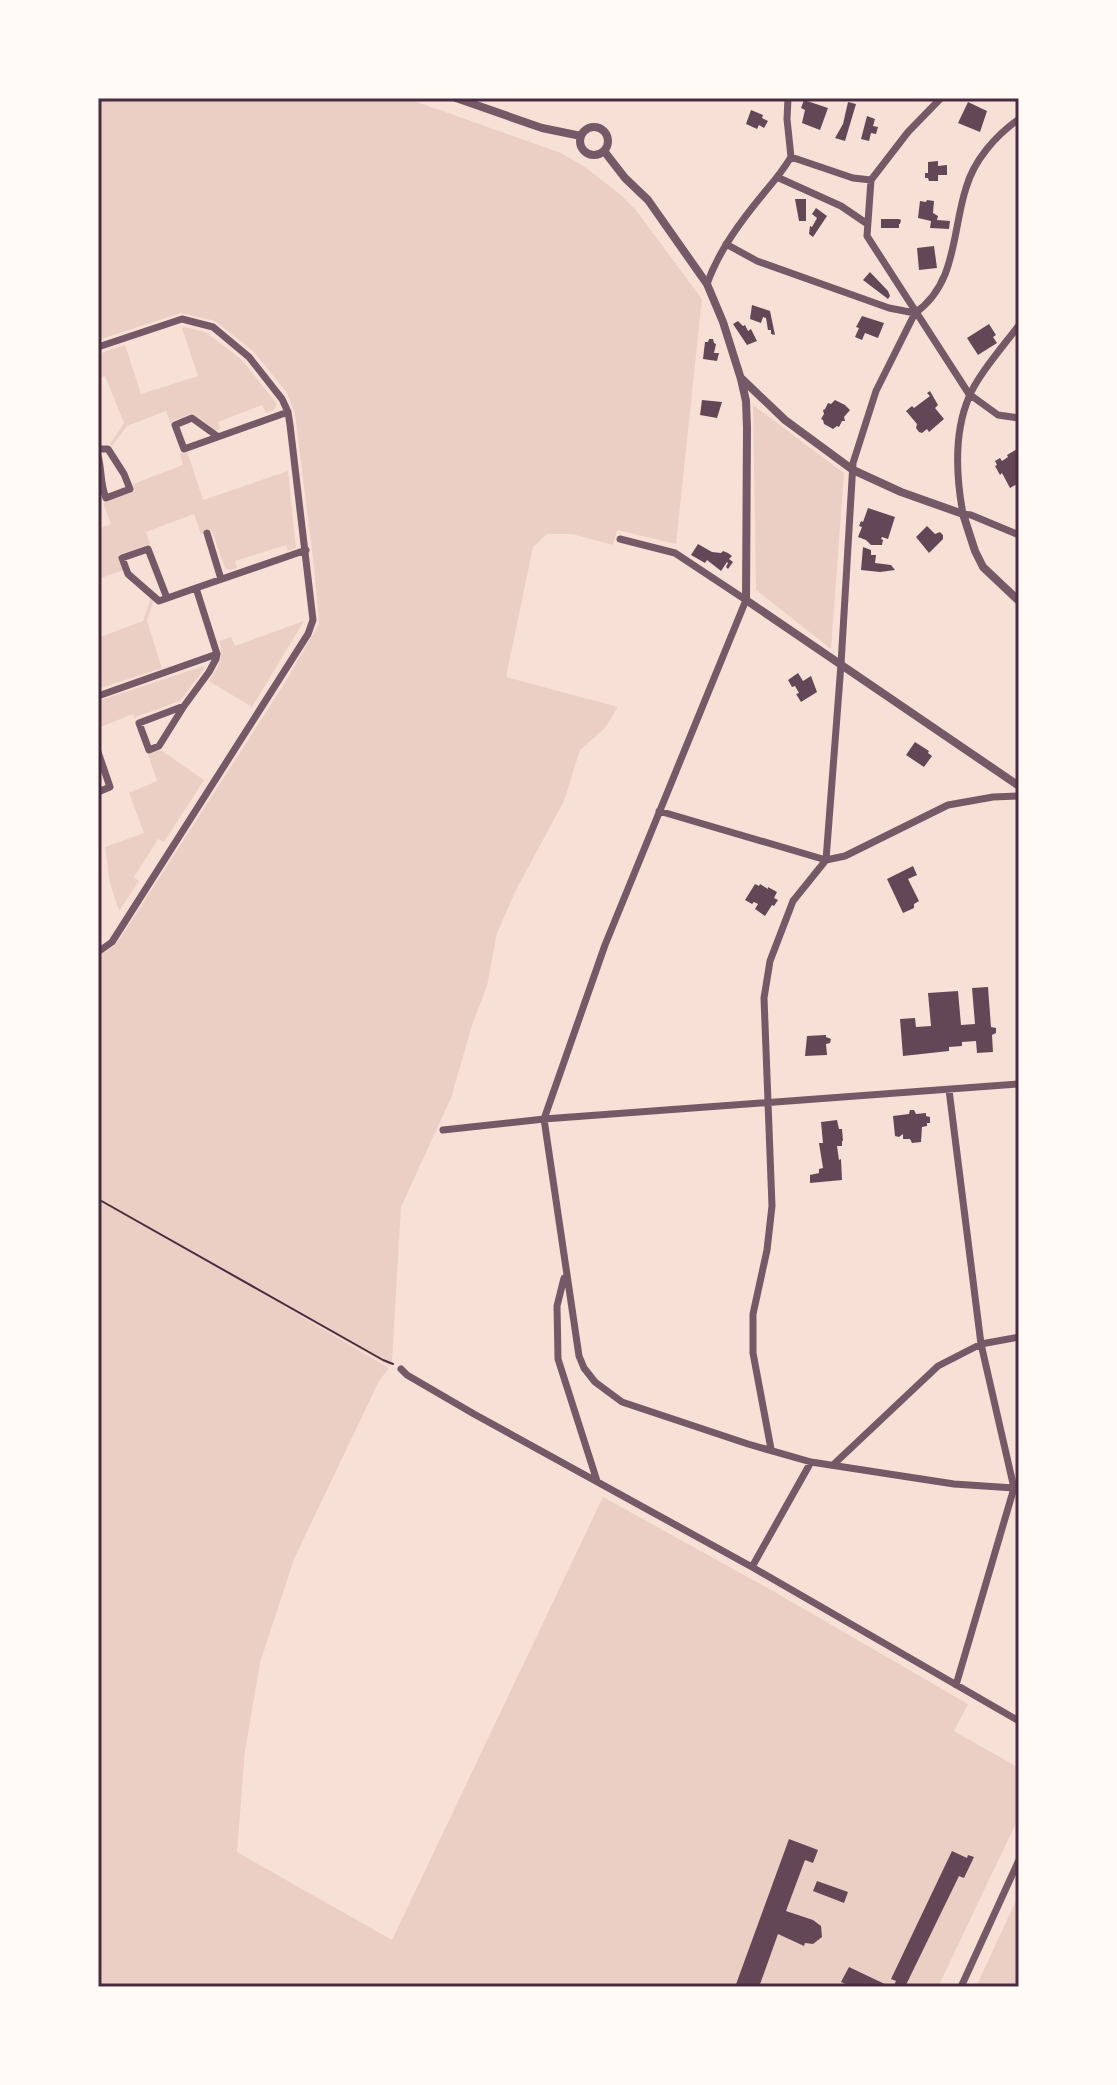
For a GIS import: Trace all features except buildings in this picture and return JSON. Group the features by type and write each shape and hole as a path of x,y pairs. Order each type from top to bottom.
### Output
{"street":[{"path":"456,98 542,128 581,136"},
{"path":"707,284 726,244 766,190 779,178 791,157 788,98"},
{"path":"941,98 908,132 871,180 867,236 969,394 998,415 1019,418"},
{"path":"771,1449 753,1353 753,1314 767,1250 772,1206 764,998 770,961 793,901 826,860 853,470 876,391 915,313 937,289 948,271 966,186 985,151 1019,119"},
{"path":"589,128 599,128 604,131 608,143 604,151 596,156 586,153 580,145 581,136 589,128"},
{"path":"604,151 625,178 648,200 707,284 723,322 746,401 746,600 605,945 544,1119 579,1356 584,1368 606,1392 622,1402 811,1462 954,1484 1017,1490"},
{"path":"791,157 853,178 871,180"},
{"path":"779,178 841,206 866,223"},
{"path":"726,244 757,261 889,308 915,313"},
{"path":"98,347 182,319 213,327 249,357 282,399 288,412 313,620 308,634 112,942 98,952"},
{"path":"1019,325 969,394 959,426 959,490 975,551 983,567 1019,601"},
{"path":"741,379 785,420 853,470 901,492 1019,535"},
{"path":"217,436 192,418 175,425 184,449 288,412"},
{"path":"98,449 108,449 130,489 106,498 98,456"},
{"path":"207,533 221,579"},
{"path":"620,539 675,553 1019,786"},
{"path":"167,598 148,549 122,558 128,574 159,601 306,550"},
{"path":"184,706 139,723 149,750 159,746 216,659 196,588"},
{"path":"98,696 217,654"},
{"path":"98,752 110,787 98,792"},
{"path":"659,811 826,860 845,856 948,805 1019,796"},
{"path":"443,1130 544,1119 1019,1084"},
{"path":"949,1090 981,1344 1017,1490 956,1685"},
{"path":"565,1272 557,1306 558,1359 597,1481"},
{"path":"834,1464 938,1366 981,1344 1019,1337"},
{"path":"398,1367 474,1414 752,1567 1019,1721"},
{"path":"752,1567 811,1462"},
{"path":"961,1987 1019,1860"}],"path":[{"path":"98,1199 398,1367"}],"shaded area":[{"path":"98,98 406,98 561,153 585,167 635,209 702,299 676,544 617,530 613,545 572,534 547,534 533,547 506,677 618,707 605,728 580,750 564,801 516,890 497,933 487,986 451,1098 401,1207 392,1361 389,1366 275,1301 389,1368 379,1381 294,1559 260,1663 245,1751 237,1852 392,1940 603,1497 968,1704 954,1731 1019,1768 1019,1817 938,1987 98,1987 98,957 114,946 123,934 284,684 319,624 295,414 287,393 254,352 215,321 181,313 98,340"},
{"path":"182,328 205,332 242,360 277,404 274,410 266,413 262,405 218,422 220,429 215,430 193,413 171,424 166,411 127,426 112,446 110,444 124,423 105,376 98,378 98,354 125,345 141,394 198,376"},
{"path":"753,405 844,473 831,649 756,590"},
{"path":"187,451 203,500 288,471 296,548 288,551 286,545 235,561 237,568 230,570 225,568 212,531 201,534 194,514 146,532 150,544 119,555 124,570 98,579 98,529 111,524 103,503 135,491 133,484 183,465 180,454"},
{"path":"151,597 154,599 147,621 162,668 98,689 98,638 143,621"},
{"path":"304,621 252,707 209,681 221,657 219,641 231,637 235,646"},
{"path":"204,666 180,701 135,719 133,714 98,728 98,701"},
{"path":"161,750 204,780 164,842 158,839 134,877 139,881 119,911 110,883 105,847 144,833 129,793 157,781 148,754"},
{"path":"1019,1894 1019,1987 976,1987"}]}
